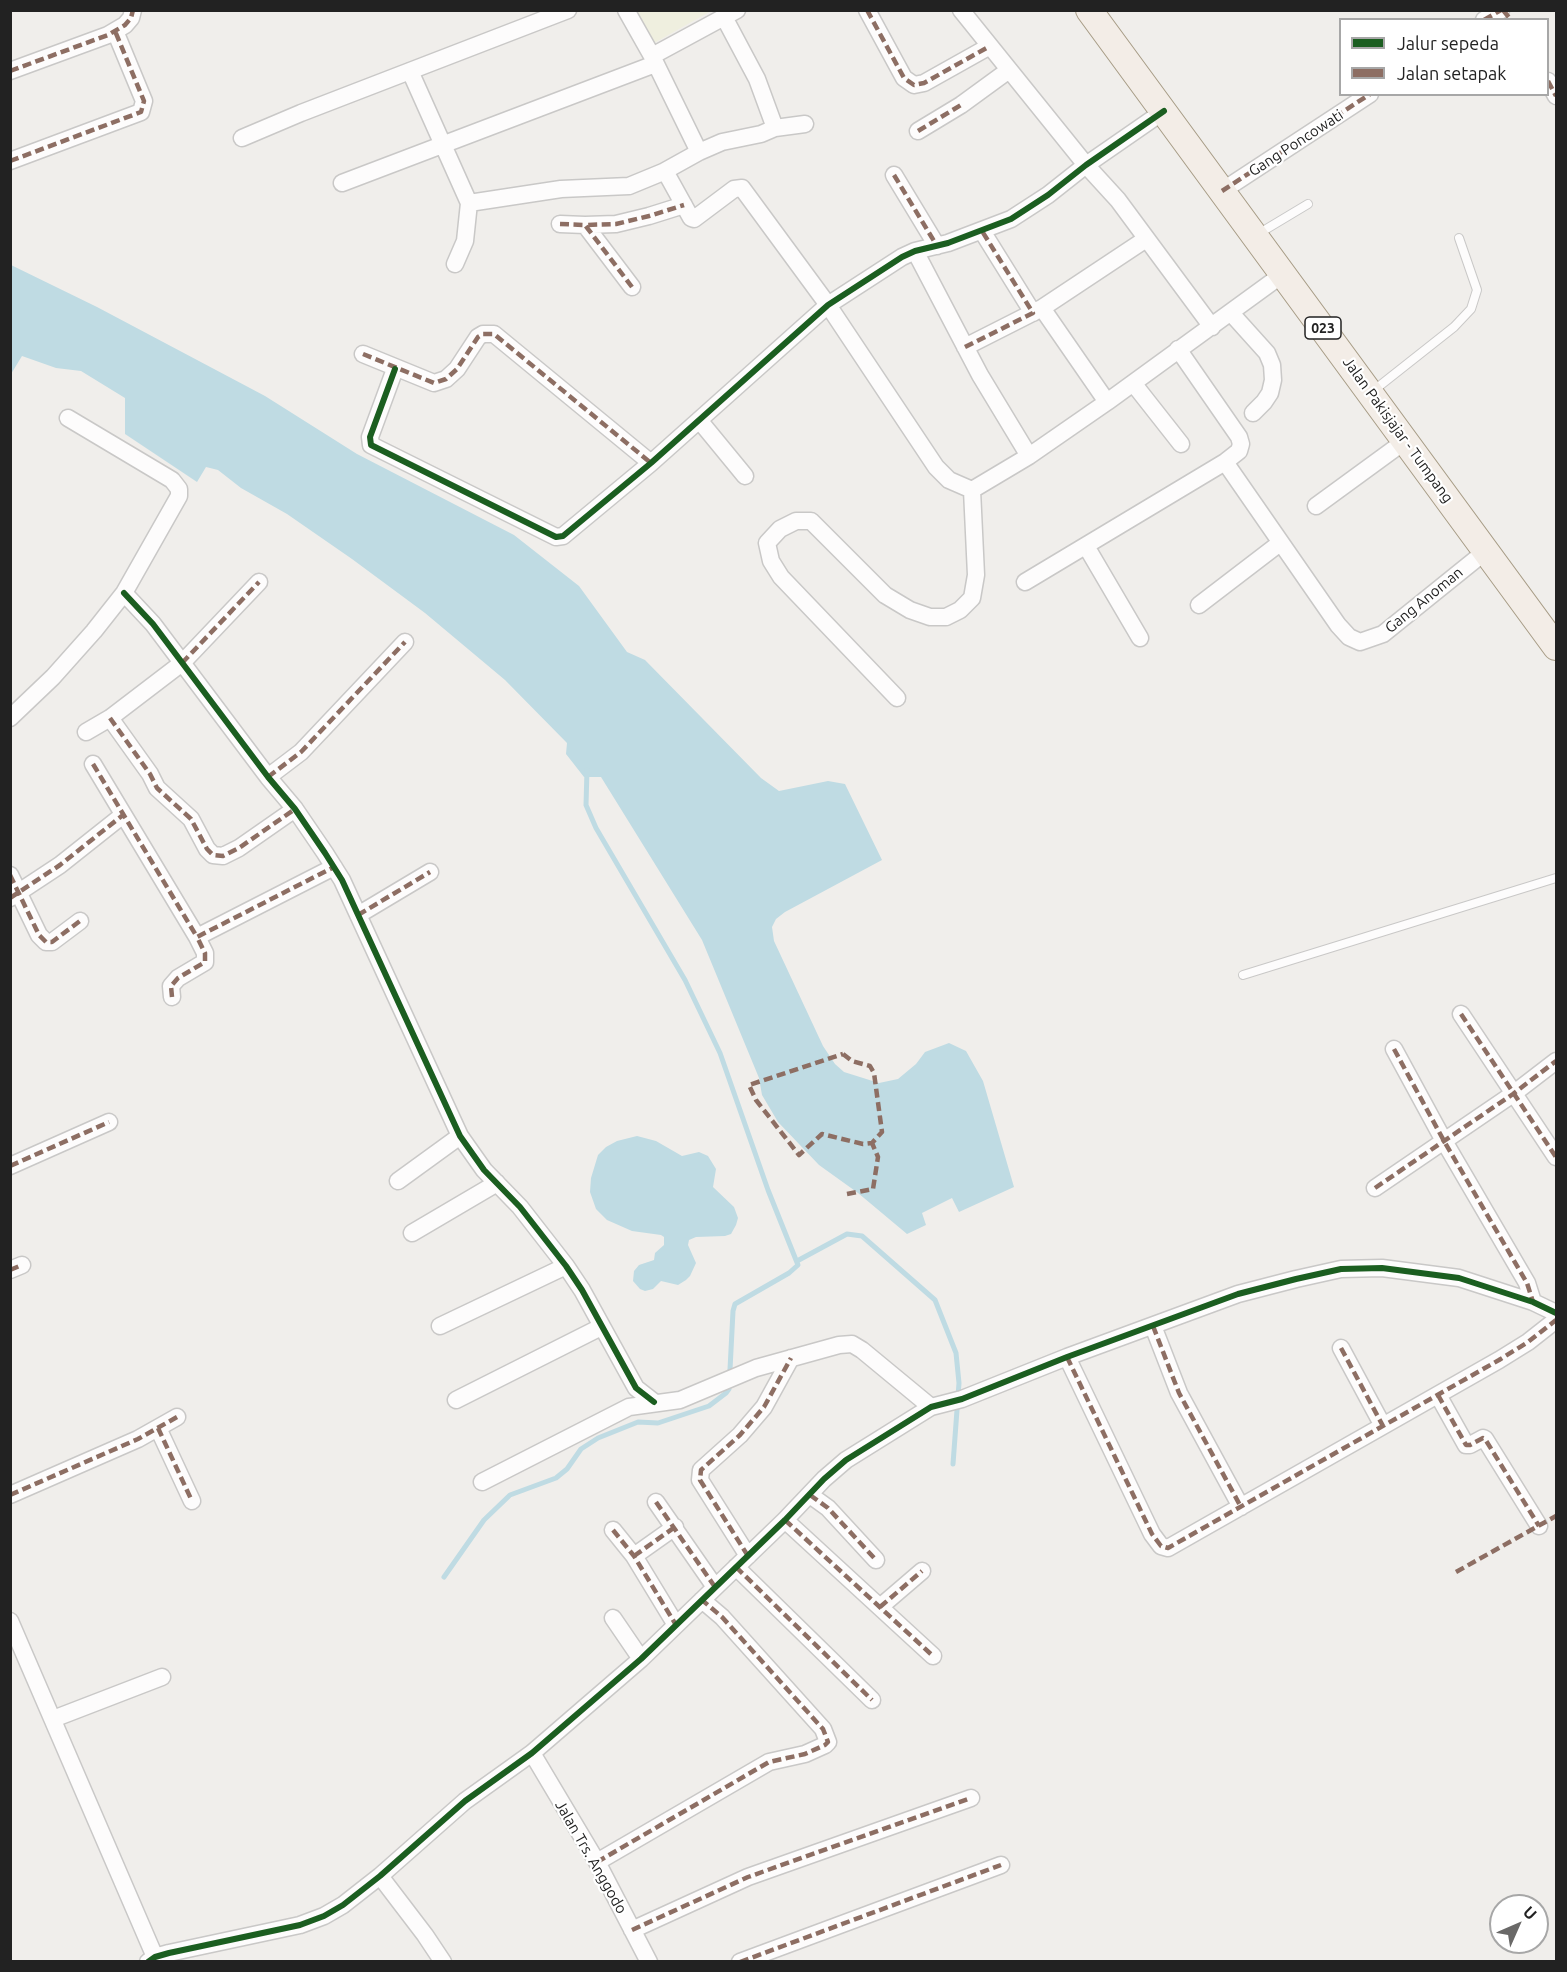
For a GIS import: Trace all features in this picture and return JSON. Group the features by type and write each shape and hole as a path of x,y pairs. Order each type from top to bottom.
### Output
{"main road":[{"name":"Jalan Pakisjajar - Tumpang","path":"1089,10 1557,647"}],"street":[{"path":"10,71 115,31 131,18 133,10"},
{"path":"242,138 568,10"},
{"path":"626,10 699,152"},
{"path":"867,10 904,78 914,85 924,83 990,46"},
{"path":"961,10 1086,165 1118,200 1212,327"},
{"path":"1488,18 1502,10"},
{"path":"342,183 653,60 730,14 775,128"},
{"path":"10,161 141,112 144,101 115,31"},
{"path":"918,131 961,105 1009,70"},
{"path":"410,71 469,204 465,241 455,264"},
{"path":"1549,83 1557,96"},
{"name":"Gang Poncowati","path":"1222,191 1367,96"},
{"path":"395,369 370,437 371,445 556,537 569,533 651,463 828,304 902,257 1011,219 1164,111"},
{"path":"469,204 561,189 629,186 648,180 722,142 761,134 775,128 805,124"},
{"path":"665,171 691,218 694,219 734,189 742,188 828,304 936,467 949,480 972,490"},
{"path":"894,174 937,246"},
{"path":"560,224 616,224 684,205"},
{"path":"585,225 632,287"},
{"path":"982,231 1037,310 1107,402"},
{"path":"965,347 1037,310 1146,239"},
{"path":"915,251 986,386 1029,456"},
{"path":"972,490 1029,456 1107,402 1283,274"},
{"path":"1231,313 1267,353 1272,365 1273,380 1270,393 1253,413"},
{"path":"363,354 434,383 446,379 457,369 478,337 483,334 494,334 651,463"},
{"path":"1025,582 1225,462 1239,450 1241,444 1239,437 1178,349"},
{"path":"1133,383 1181,444"},
{"path":"10,718 53,677 124,593 179,496 179,489 172,480 68,418"},
{"path":"699,420 745,476"},
{"path":"1316,506 1406,441"},
{"path":"1199,605 1280,543 1225,462"},
{"path":"897,698 781,577 771,561 767,543 780,529 796,521 811,521 885,595 910,610 930,617 946,617 960,610 972,598 976,575 972,490"},
{"name":"Gang Anoman","path":"1280,543 1338,625 1349,637 1360,642 1383,634 1486,551"},
{"path":"1086,546 1140,638"},
{"path":"86,732 110,718 182,663 258,582"},
{"path":"124,593 153,624 268,777 295,809 334,867 460,1136 484,1170 520,1207 566,1266 582,1290 636,1388 654,1402"},
{"path":"268,777 301,752 405,642"},
{"path":"110,718 150,774 157,788 191,819 207,849 213,855 223,856 239,848 295,809"},
{"path":"93,764 205,953 205,962 178,978 171,986 172,997"},
{"path":"14,895 60,864 123,815"},
{"path":"197,937 334,867"},
{"path":"358,915 430,872"},
{"path":"10,875 14,895 39,935 46,942 52,942 80,921"},
{"path":"1461,1014 1513,1095 1557,1157"},
{"path":"1394,1049 1444,1141 1527,1283 1533,1302"},
{"path":"1375,1188 1513,1095 1557,1061"},
{"path":"10,1166 109,1122"},
{"path":"398,1181 460,1136"},
{"path":"412,1233 498,1183"},
{"path":"440,1326 566,1266"},
{"path":"10,1621 53,1719 151,1959 300,1925 324,1917 373,1881 465,1801 532,1753 640,1659 846,1460 931,1407 957,1400 1238,1294 1296,1278 1341,1269 1383,1268 1459,1278 1533,1302 1557,1313"},
{"path":"1067,1358 1152,1534 1161,1546 1168,1548 1499,1360 1557,1320"},
{"path":"1153,1326 1179,1393 1240,1507"},
{"path":"456,1400 601,1327"},
{"path":"482,1482 629,1407 680,1400 767,1364 838,1345 852,1344 862,1350 931,1407"},
{"path":"1341,1348 1383,1426"},
{"path":"791,1358 764,1407 740,1435 701,1470 700,1480 742,1562 872,1700"},
{"path":"1438,1395 1467,1445 1470,1446 1485,1439 1539,1526"},
{"path":"10,1495 138,1439 177,1417"},
{"path":"158,1428 192,1501"},
{"path":"810,1495 828,1508 876,1560"},
{"path":"656,1502 715,1587"},
{"path":"785,1520 933,1656"},
{"path":"634,1556 675,1527"},
{"path":"613,1530 634,1556 676,1625"},
{"path":"880,1607 922,1571"},
{"path":"597,1862 769,1762 805,1754 828,1742 823,1729 722,1617 702,1600"},
{"path":"613,1618 640,1659"},
{"path":"53,1719 162,1677"},
{"name":"Jalan Trs. Anggodo","path":"532,1753 597,1862 649,1962"},
{"path":"632,1930 748,1877 972,1798"},
{"path":"740,1962 1001,1865"},
{"path":"373,1881 425,1935 443,1962"}],"lane":[{"path":"1255,235 1308,204"},
{"path":"1370,393 1454,327 1471,309 1477,290 1459,238"},
{"path":"1243,975 1557,878"}],"green space":[{"path":"630,11 711,11 654,43"}],"water":[{"path":"11,265 97,307 265,396 357,454 514,535 579,586 627,652 645,660 761,778 779,791 828,781 845,784 882,860 785,912 776,919 772,927 774,941 823,1046 835,1064 844,1072 879,1083 898,1079 916,1064 925,1052 949,1043 966,1051 983,1081 1014,1187 959,1212 952,1198 922,1213 926,1225 907,1234 858,1193 819,1165 778,1122 762,1095 759,1078 702,940 601,777 584,777 566,754 567,743 505,680 425,613 352,559 287,514 241,488 218,470 206,467 197,482 125,434 125,398 81,371 56,368 22,356 11,374"},
{"path":"637,1136 656,1141 682,1156 699,1152 708,1156 716,1169 713,1187 734,1207 738,1218 731,1234 696,1237 689,1240 688,1245 696,1263 686,1280 678,1285 661,1281 653,1289 645,1291 633,1281 634,1271 639,1265 654,1260 655,1253 664,1245 664,1237 632,1231 607,1220 596,1209 590,1192 591,1178 598,1155 617,1141"}],"waterway":[{"path":"444,1577 484,1520 510,1495 556,1478 567,1469 581,1449 598,1438 638,1422 658,1423 709,1406 726,1393 729,1389 735,1304 789,1273 798,1265 768,1190 720,1053 685,980 596,828 586,805 587,770"},
{"path":"797,1261 847,1234 862,1236 935,1300 956,1353 959,1383 953,1464"}],"marked path":[{"path":"10,71 108,35 125,25 131,18 133,10"},
{"path":"867,10 904,78 914,85 924,83 990,46"},
{"path":"1487,18 1501,10"},
{"path":"1503,10 1509,18"},
{"path":"10,161 141,112 144,101 115,31"},
{"path":"1549,83 1556,96"},
{"path":"1222,191 1367,96"},
{"path":"918,131 961,105"},
{"path":"894,175 937,246"},
{"path":"632,287 585,225 616,224 684,205"},
{"path":"560,224 585,225"},
{"path":"965,347 1033,313 982,231"},
{"path":"363,354 434,383 446,379 457,369 478,337 483,334 494,334 651,463"},
{"path":"182,663 259,582"},
{"path":"268,777 301,752 405,642"},
{"path":"110,718 150,774 157,788 191,819 207,849 213,855 223,856 239,848 295,809"},
{"path":"93,764 197,937 334,867"},
{"path":"10,898 60,865 123,815"},
{"path":"358,915 430,872"},
{"path":"10,875 39,935 46,942 52,942 80,921"},
{"path":"172,997 171,986 178,978 205,962 205,953 197,937"},
{"path":"1461,1014 1556,1157"},
{"path":"1394,1049 1444,1141 1527,1283 1533,1302"},
{"path":"843,1054 852,1061 870,1066 874,1073 882,1132 872,1143 863,1144 822,1134 799,1155 756,1100 749,1085 843,1054"},
{"path":"1375,1188 1513,1094 1556,1061"},
{"path":"10,1166 109,1122"},
{"path":"847,1194 873,1189 878,1157 872,1143"},
{"path":"10,1270 22,1265"},
{"path":"1067,1357 1152,1534 1161,1546 1168,1548 1499,1360 1528,1342 1556,1320"},
{"path":"1153,1326 1179,1393 1241,1507"},
{"path":"1341,1348 1383,1426"},
{"path":"748,1556 700,1480 701,1470 740,1435 764,1407 791,1358"},
{"path":"1438,1395 1466,1445 1485,1439 1539,1526"},
{"path":"10,1495 138,1439 177,1417"},
{"path":"158,1428 192,1501"},
{"path":"810,1495 828,1508 876,1560"},
{"path":"656,1502 715,1587"},
{"path":"1456,1572 1556,1516"},
{"path":"785,1520 933,1656"},
{"path":"634,1556 675,1527"},
{"path":"613,1530 634,1556 676,1625"},
{"path":"736,1567 872,1700"},
{"path":"880,1607 922,1571"},
{"path":"597,1862 769,1762 805,1754 828,1742 823,1729 722,1617 702,1600"},
{"path":"632,1930 748,1877 971,1798"},
{"path":"740,1962 1001,1865"}],"cycle path":[{"path":"395,369 370,437 371,445 556,537 563,536 651,463 828,305 902,257 915,251 948,243 1011,219 1164,111"},
{"path":"124,593 153,624 268,777 295,809 325,853 342,880 460,1136 484,1170 520,1207 566,1266 582,1290 636,1388 654,1402"},
{"path":"148,1962 155,1957 169,1953 300,1925 324,1916 343,1905 380,1876 465,1801 532,1753 641,1659 846,1460 931,1407 962,1399 1067,1357 1238,1294 1341,1269 1382,1268 1459,1278 1533,1302 1556,1313"}]}
